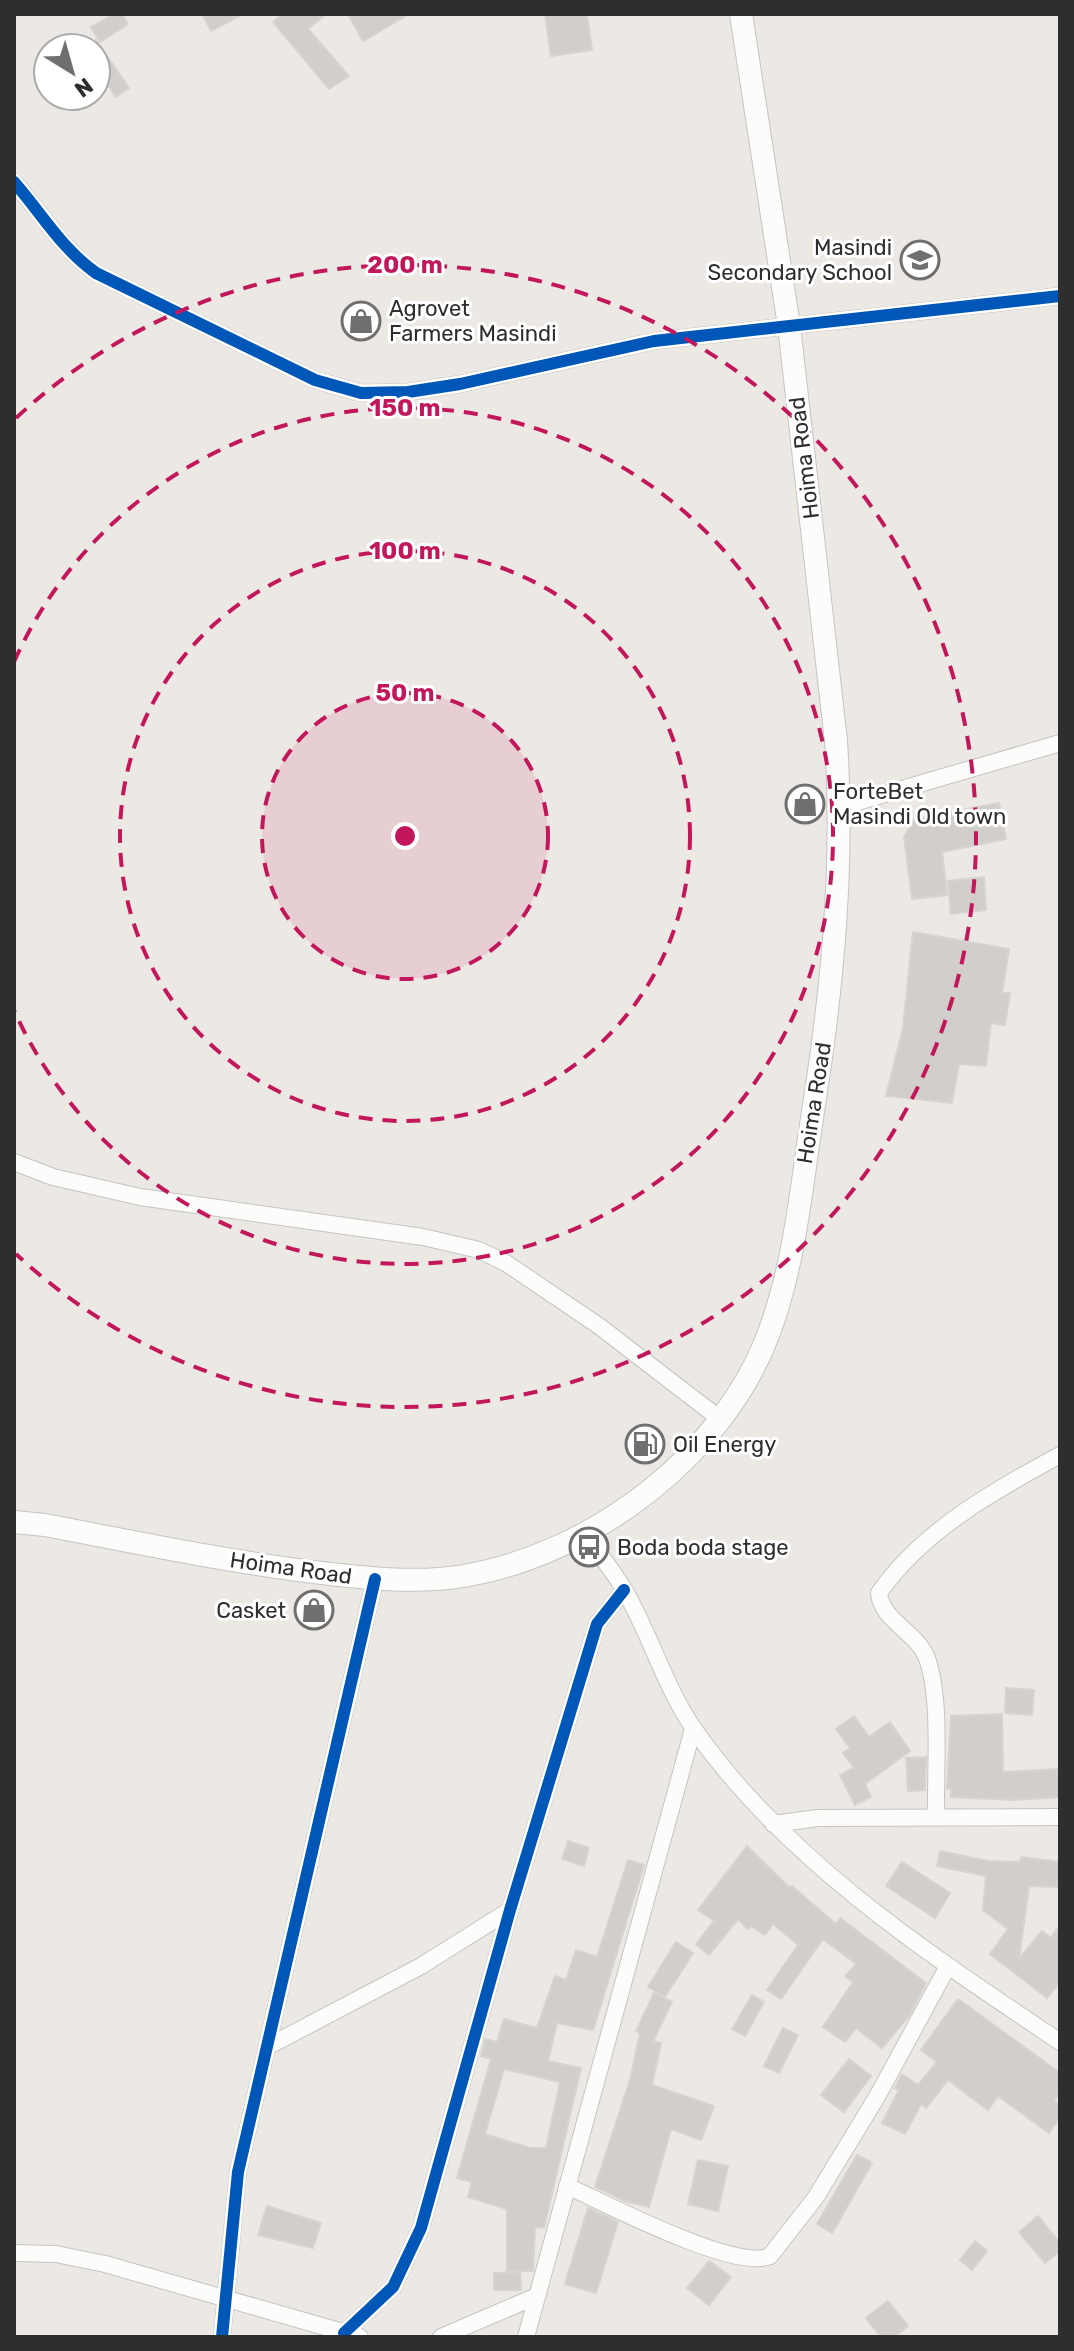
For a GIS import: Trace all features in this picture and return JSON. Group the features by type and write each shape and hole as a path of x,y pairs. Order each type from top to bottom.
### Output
{"main road":[{"name":"Hoima Road","path":"14,1522 245,1564 375,1579 465,1576 586,1536 642,1498 687,1457 720,1419 769,1335 789,1261 823,1042 836,919 840,807 836,741 789,326 741,14"}],"street":[{"path":"14,182 54,236 76,259 96,273 315,380 361,393 408,392 447,386 654,341 1059,299"},
{"path":"840,807 1060,743"},
{"path":"14,1162 53,1177 140,1197 423,1237 479,1250 506,1263 599,1326 720,1419"},
{"path":"936,1817 934,1690 927,1658 909,1633 883,1608 879,1593 921,1548 991,1493 1060,1455"},
{"path":"586,1536 624,1590 693,1729 737,1787 773,1824 948,1966 1060,2042"},
{"path":"222,2337 238,2172 375,1579"},
{"path":"14,2253 56,2254 105,2264 352,2335 380,2302 413,2250 510,1910 597,1624 624,1590"},
{"path":"526,2337 693,1729"},
{"path":"773,1824 818,1818 1060,1817"},
{"path":"267,2047 421,1966 510,1910"},
{"path":"567,2186 687,2241 747,2258 767,2258 780,2247 816,2197 878,2095 948,1966"},
{"path":"441,2337 537,2296"}],"building":[{"path":"114,14 122,14 128,24 112,34 94,32 91,27"},
{"path":"202,14 243,14 211,31"},
{"path":"282,14 326,14 308,29 349,76 329,89 273,22"},
{"path":"348,14 409,14 363,41"},
{"path":"545,14 587,14 592,50 551,56"},
{"path":"112,63 129,88 116,97 112,91"},
{"path":"999,803 1006,839 942,852 947,895 912,899 904,837 915,819"},
{"path":"984,877 986,910 951,914 948,881"},
{"path":"913,932 1009,949 1002,993 1010,993 1005,1025 991,1023 986,1066 959,1064 952,1103 886,1096 903,1028"},
{"path":"1006,1688 1034,1690 1032,1715 1005,1713"},
{"path":"1002,1714 1003,1772 1060,1769 1060,1797 1014,1800 951,1797 951,1788 947,1789 951,1716"},
{"path":"854,1716 869,1737 890,1722 910,1751 865,1784 871,1797 855,1805 840,1775 854,1768 843,1753 850,1748 836,1729"},
{"path":"926,1757 925,1790 908,1791 906,1758"},
{"path":"568,1841 589,1848 584,1866 562,1859"},
{"path":"747,1846 790,1888 792,1886 836,1924 840,1918 926,1983 909,2016 882,2048 856,2028 845,2042 823,2027 853,1982 845,1976 856,1964 823,1939 781,1999 767,1990 798,1945 773,1924 765,1935 751,1926 748,1929 738,1919 709,1955 696,1944 714,1921 698,1910"},
{"path":"940,1851 988,1861 1020,1862 1021,1857 1060,1862 1060,1887 1029,1886 1019,1959 1042,1931 1051,1938 1060,1925 1060,1982 1047,1998 990,1954 1008,1929 983,1910 986,1876 937,1866"},
{"path":"628,1860 644,1865 593,2030 557,2023 548,2061 581,2068 544,2228 535,2227 533,2271 507,2271 507,2209 468,2197 472,2182 457,2178 491,2059 481,2056 485,2039 497,2042 504,2019 537,2028 555,1976 566,1980 576,1950 597,1957","holes":["504,2069 560,2082 546,2148 530,2148 485,2134"]},
{"path":"902,1862 950,1893 935,1918 886,1886"},
{"path":"676,1942 693,1953 665,1997 648,1987"},
{"path":"654,1993 672,2002 653,2041 661,2043 652,2085 714,2106 701,2140 671,2129 649,2207 625,2201 595,2187 630,2080 640,2033 636,2031"},
{"path":"752,1995 764,2002 745,2036 732,2029"},
{"path":"958,1999 1060,2073 1060,2092 1054,2101 1060,2105 1060,2117 1049,2133 998,2096 988,2110 948,2080 926,2108 921,2104 905,2134 882,2123 899,2090 895,2088 902,2074 918,2085 937,2062 921,2050"},
{"path":"783,2028 798,2035 779,2073 764,2066"},
{"path":"849,2059 871,2076 844,2112 821,2095"},
{"path":"857,2155 872,2163 832,2233 817,2224"},
{"path":"698,2160 728,2166 718,2211 688,2204"},
{"path":"267,2206 321,2223 313,2248 258,2235"},
{"path":"588,2208 618,2222 596,2293 565,2284"},
{"path":"1038,2216 1060,2243 1060,2251 1045,2263 1019,2232"},
{"path":"975,2241 987,2251 972,2270 960,2260"},
{"path":"709,2261 731,2277 709,2305 687,2288"},
{"path":"520,2272 521,2290 494,2290 494,2273"},
{"path":"888,2301 908,2326 894,2337 881,2337 866,2318"}],"cycle path":[{"path":"14,182 62,242 96,273 315,380 361,393 408,392 460,384 654,341 1060,296"},
{"path":"222,2337 238,2172 375,1579"},
{"path":"344,2333 393,2287 421,2228 510,1910 597,1624 624,1590"}],"place":[{"name":"Masindi Secondary School","path":"920,260"},
{"name":"Agrovet Farmers Masindi","path":"361,321"},
{"name":"ForteBet Masindi Old town","path":"805,804"},
{"name":"Oil Energy","path":"645,1444"},
{"name":"Boda boda stage","path":"589,1547"},
{"name":"Casket","path":"314,1610"}]}
